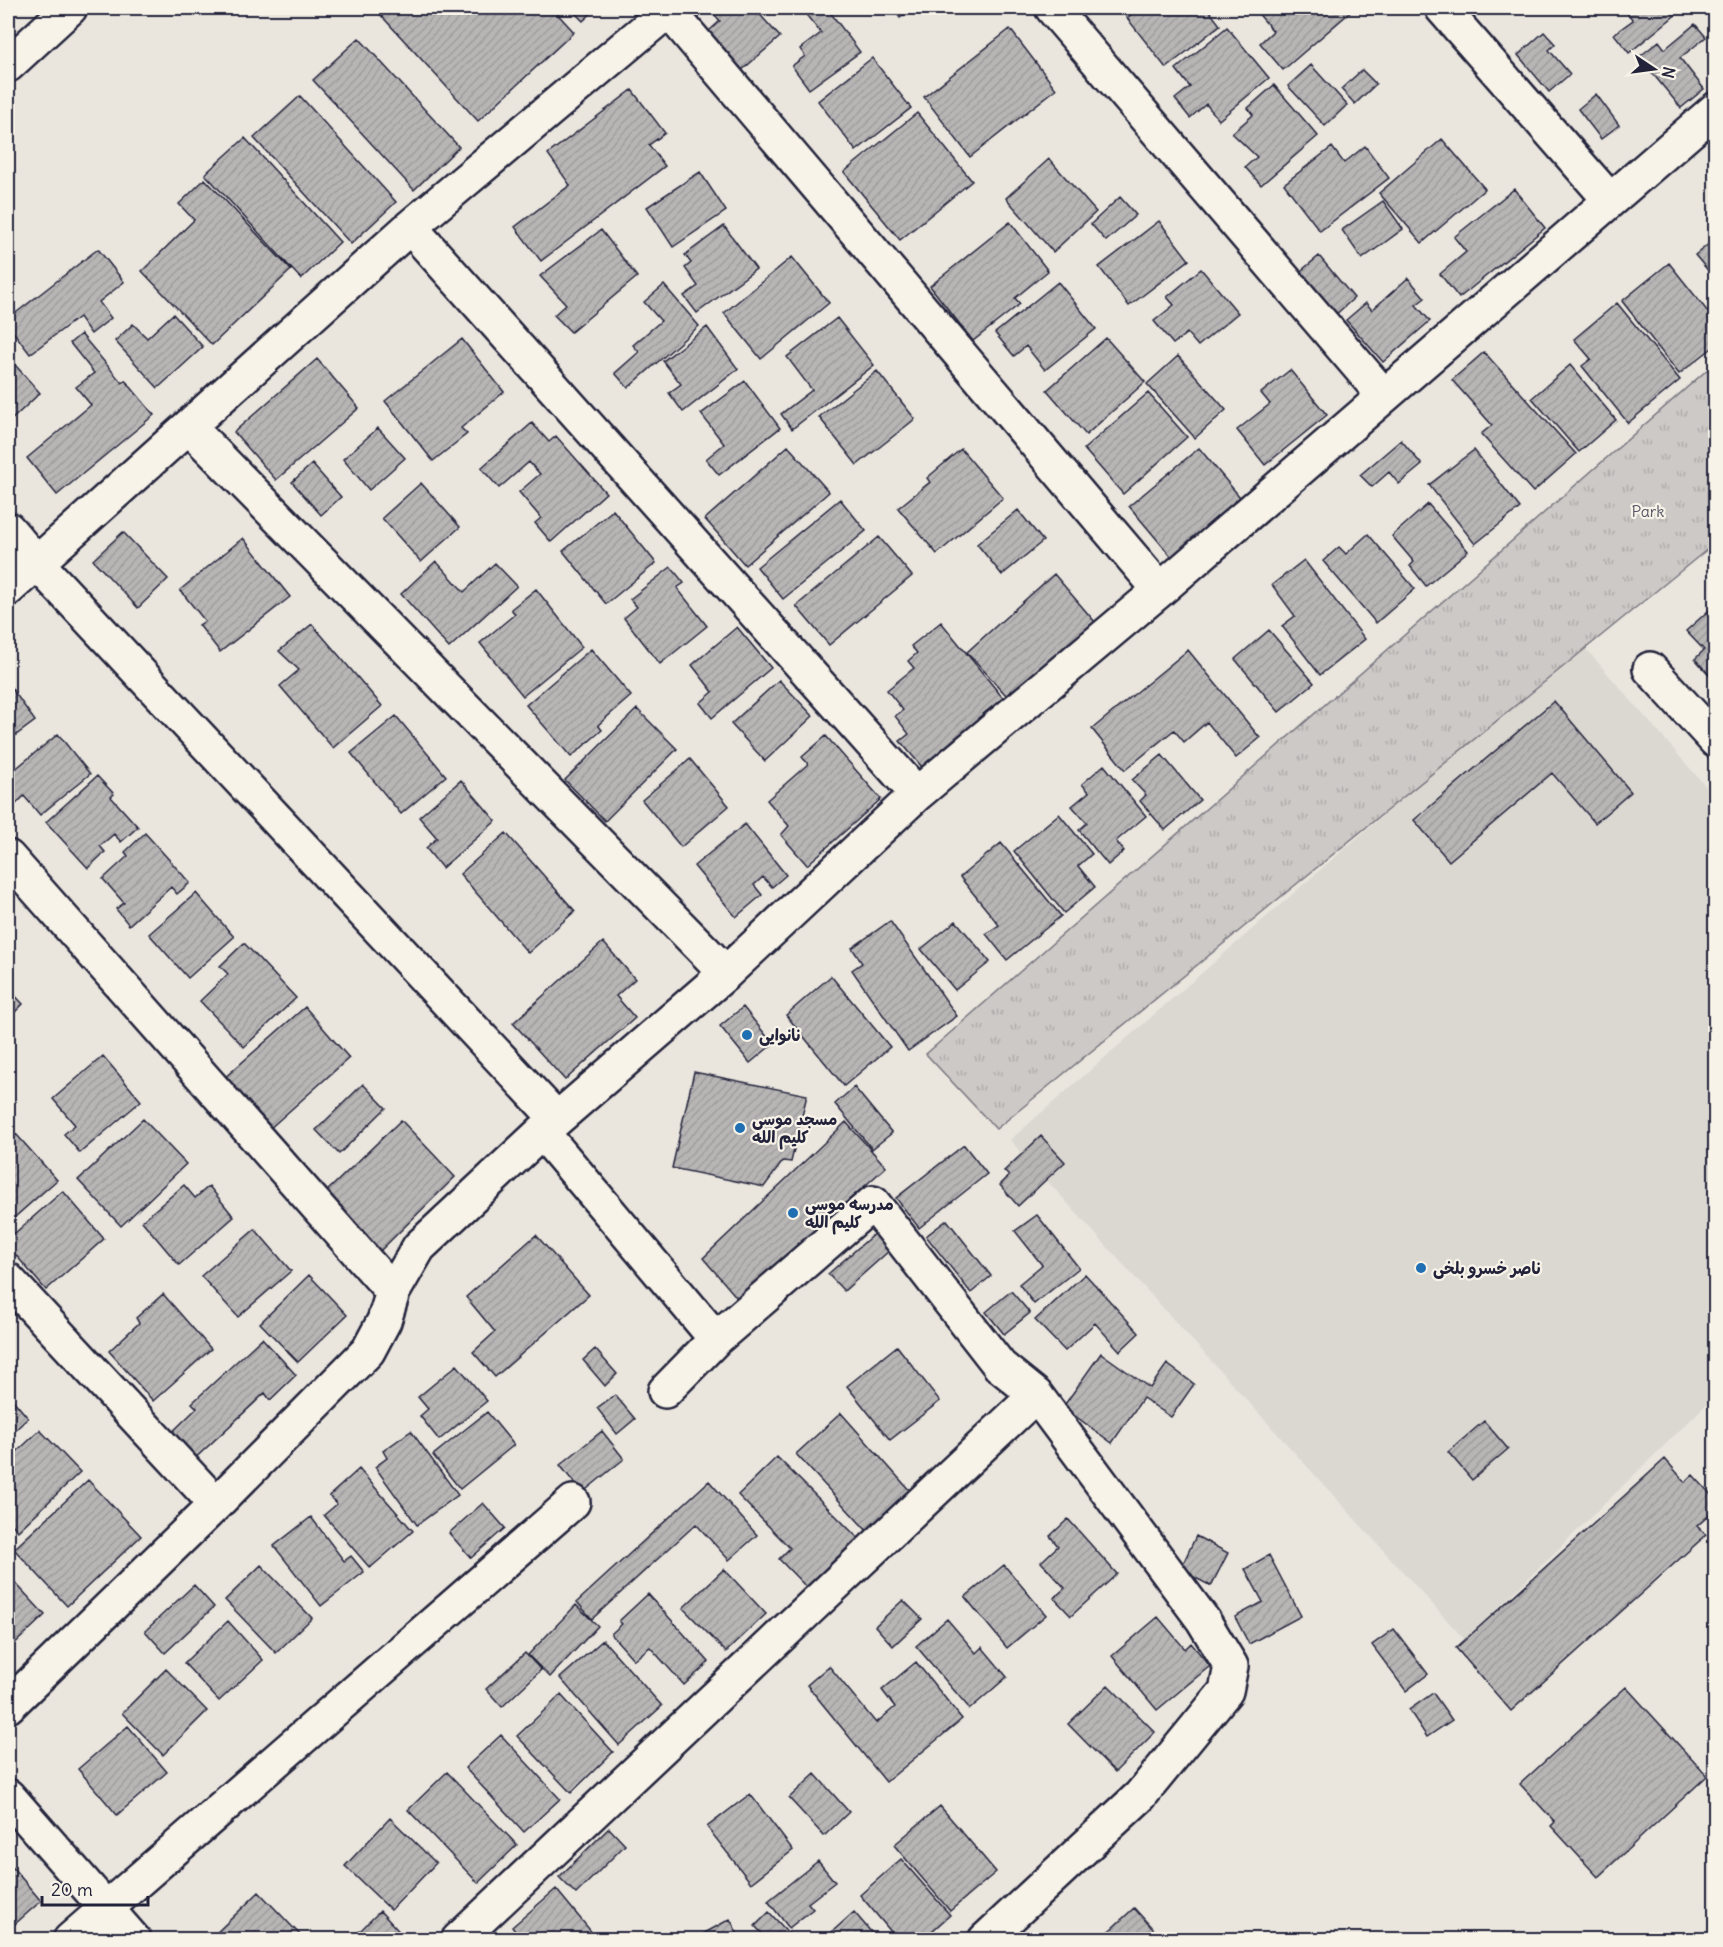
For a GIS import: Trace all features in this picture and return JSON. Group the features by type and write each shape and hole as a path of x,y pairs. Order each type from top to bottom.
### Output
{"street":[{"path":"8,65 70,8"},
{"path":"1053,8 1384,396"},
{"path":"1442,8 1611,200"},
{"path":"8,589 410,227 670,9 1160,590"},
{"path":"8,1706 216,1504 368,1351 384,1321 393,1292 419,1247 549,1125 726,973 917,794 1160,590 1716,109"},
{"path":"410,227 917,794"},
{"path":"189,427 726,973"},
{"path":"8,529 549,1125 716,1339"},
{"path":"1650,669 1716,741"},
{"path":"8,858 393,1292"},
{"path":"665,1391 716,1339 873,1203 1000,1366 1036,1395 1203,1620 1231,1666 1226,1691 1140,1796 985,1940"},
{"path":"8,1280 216,1504"},
{"path":"458,1940 1036,1395"},
{"path":"70,1940 573,1502"},
{"path":"8,1796 134,1940"}],"shaded area":[{"name":"ناصر خسرو بلخی","path":"1581,643 1715,797 1715,1396 1465,1640 1010,1140"}],"green space":[{"name":"Park","path":"1715,363 1715,543 996,1129 926,1054"}],"building":[{"path":"383,8 552,8 574,32 478,121 378,12"},
{"path":"570,8 597,8 583,21"},
{"path":"709,8 754,8 780,37 733,78 699,40 720,21"},
{"path":"819,8 827,8 860,52 809,89 792,66 805,56 800,49 821,33 807,16"},
{"path":"893,8 915,8 900,18"},
{"path":"1140,8 1207,8 1220,25 1166,68 1127,18"},
{"path":"1261,8 1355,8 1283,70 1260,43 1273,31 1256,11"},
{"path":"1623,8 1684,8 1629,53 1614,34 1633,20"},
{"path":"1695,24 1706,37 1680,58 1704,89 1681,108 1639,57 1659,41 1665,49"},
{"path":"1227,27 1269,78 1219,120 1206,104 1190,118 1175,99 1190,87 1176,69"},
{"path":"1010,29 1056,89 970,157 924,97"},
{"path":"1544,32 1555,44 1549,50 1570,74 1549,92 1518,55"},
{"path":"359,38 459,147 414,190 313,80"},
{"path":"872,58 911,108 856,151 818,101"},
{"path":"1311,65 1347,105 1325,126 1288,86"},
{"path":"1362,70 1376,84 1355,104 1341,89"},
{"path":"1274,85 1318,136 1261,185 1245,167 1257,157 1232,133 1253,115 1248,108"},
{"path":"632,90 665,133 649,145 665,166 541,261 515,227 570,185 548,154"},
{"path":"1596,94 1619,125 1601,139 1578,109"},
{"path":"300,96 396,202 351,244 254,138"},
{"path":"917,113 972,181 900,240 844,172"},
{"path":"245,138 340,242 301,279 205,174"},
{"path":"1442,139 1485,189 1422,243 1379,193"},
{"path":"1365,146 1389,178 1320,231 1284,184 1332,147 1344,163"},
{"path":"1049,159 1096,212 1053,252 1006,198"},
{"path":"700,172 726,211 673,247 647,207"},
{"path":"205,179 291,270 212,345 142,271 194,220 179,204"},
{"path":"1514,189 1545,228 1459,298 1440,274 1466,252 1454,237"},
{"path":"1120,197 1136,215 1106,241 1091,224"},
{"path":"1383,201 1403,229 1362,259 1342,230"},
{"path":"1159,221 1189,260 1129,306 1099,267"},
{"path":"1010,222 1048,271 1015,298 1020,304 973,341 930,286"},
{"path":"724,226 756,269 697,313 684,296 698,286 685,268 691,263 685,255"},
{"path":"601,230 637,277 571,332 554,315 566,304 540,276"},
{"path":"1716,238 1716,280 1695,255"},
{"path":"98,249 124,282 99,302 111,318 91,334 79,317 30,354 8,325 8,319"},
{"path":"1319,256 1354,298 1333,317 1297,274"},
{"path":"792,257 829,303 761,359 724,313"},
{"path":"1669,263 1716,322 1716,345 1679,374 1622,301"},
{"path":"1201,269 1238,313 1198,346 1187,333 1173,344 1154,321 1174,305 1167,297"},
{"path":"1408,278 1425,298 1416,305 1430,321 1383,362 1346,320 1366,303 1372,310"},
{"path":"1058,282 1096,329 1045,370 1026,346 1014,356 995,333"},
{"path":"664,285 699,326 628,388 615,373 639,352 633,345 661,321 644,302"},
{"path":"1617,303 1680,380 1628,423 1582,366 1591,359 1574,339"},
{"path":"173,314 203,347 158,388 115,341 133,324 147,338"},
{"path":"837,318 874,365 792,429 781,414 812,390 787,357"},
{"path":"707,327 738,369 683,412 669,393 681,384 663,361"},
{"path":"81,334 122,383 125,380 154,415 57,495 27,458 91,405 76,387 94,373 70,343"},
{"path":"1106,338 1145,382 1086,435 1047,390"},
{"path":"462,339 504,392 461,428 467,434 433,461 385,401"},
{"path":"1484,352 1576,454 1533,492 1481,434 1492,425 1452,380"},
{"path":"1178,356 1226,410 1195,438 1147,384"},
{"path":"8,357 40,393 8,423"},
{"path":"317,359 359,408 276,480 234,432"},
{"path":"1570,365 1616,420 1579,452 1532,398"},
{"path":"1290,370 1327,415 1265,465 1237,430 1270,404 1261,393"},
{"path":"877,371 915,419 857,465 819,417"},
{"path":"745,381 780,428 719,475 706,459 724,444 701,414"},
{"path":"1148,393 1187,437 1123,494 1084,449"},
{"path":"532,423 549,442 556,436 606,493 551,542 535,523 541,518 519,492 540,474 529,462 499,488 481,468"},
{"path":"378,428 405,458 369,490 343,459"},
{"path":"1401,440 1422,465 1399,484 1389,472 1372,487 1360,475"},
{"path":"788,446 829,492 745,565 705,519"},
{"path":"1199,448 1244,502 1175,561 1129,506"},
{"path":"961,449 1003,498 937,554 898,508 930,482 927,478"},
{"path":"1474,450 1520,508 1475,544 1429,485"},
{"path":"312,464 341,497 321,515 292,482"},
{"path":"421,483 460,527 421,562 382,518"},
{"path":"840,499 866,531 783,599 757,567"},
{"path":"1428,504 1468,551 1426,586 1410,566 1414,562 1392,536"},
{"path":"613,510 656,563 606,604 563,551"},
{"path":"1018,510 1043,541 1002,575 977,544"},
{"path":"123,532 168,579 138,608 93,560"},
{"path":"1368,534 1415,589 1376,623 1323,561 1339,547 1346,554"},
{"path":"879,537 912,576 829,645 796,606"},
{"path":"243,538 290,597 220,652 199,625 205,621 180,590"},
{"path":"1304,560 1365,639 1320,675 1282,626 1295,616 1272,585"},
{"path":"436,561 464,592 495,563 517,586 449,648 401,594"},
{"path":"671,567 684,583 677,588 707,626 660,664 624,618 637,607 630,599"},
{"path":"1054,574 1101,629 1015,705 967,652"},
{"path":"536,589 582,647 523,696 480,643 515,614 511,609"},
{"path":"1716,604 1716,682 1695,659 1704,650 1686,631"},
{"path":"941,622 1003,698 978,718 982,723 951,749 949,745 922,767 900,741 909,734 895,716 903,710 887,690 914,668 908,661 917,653 911,646"},
{"path":"312,624 382,706 333,748 280,686 299,670 279,651"},
{"path":"737,627 771,668 712,718 700,703 713,692 692,665"},
{"path":"1269,630 1314,683 1279,712 1235,659"},
{"path":"591,649 631,696 598,725 602,730 571,757 526,705"},
{"path":"1188,650 1260,738 1236,758 1207,722 1184,742 1174,730 1125,770 1092,729"},
{"path":"779,680 813,716 765,761 731,724"},
{"path":"8,683 35,721 8,741"},
{"path":"1554,701 1631,792 1595,823 1552,773 1449,861 1414,820"},
{"path":"637,709 677,749 605,821 565,780"},
{"path":"396,716 446,776 401,814 351,753"},
{"path":"58,734 90,774 40,815 24,796 16,804 8,793 8,775"},
{"path":"826,736 881,799 807,865 781,835 789,826 767,800 808,764 802,757"},
{"path":"1162,755 1200,800 1165,830 1140,801 1146,795 1132,780"},
{"path":"690,759 729,806 681,847 642,800"},
{"path":"1104,765 1146,816 1116,841 1124,851 1108,865 1079,830 1087,823 1072,806 1089,792 1082,784"},
{"path":"97,776 114,794 111,797 138,827 121,842 114,834 100,846 105,852 88,868 46,822"},
{"path":"461,780 496,821 442,868 426,848 437,838 419,817"},
{"path":"1059,814 1092,854 1078,866 1095,887 1064,913 1014,851"},
{"path":"745,824 786,875 772,887 763,877 754,885 762,895 736,917 694,866"},
{"path":"145,833 190,883 177,894 171,887 129,925 116,909 124,903 103,879 128,856 125,852"},
{"path":"506,833 575,911 528,953 460,874"},
{"path":"1001,843 1061,916 1007,960 986,934 999,925 960,877"},
{"path":"196,893 234,937 188,978 149,934"},
{"path":"890,921 957,1016 908,1051 852,970 862,963 852,948"},
{"path":"956,921 990,962 955,990 921,949"},
{"path":"603,942 635,979 616,996 635,1018 565,1080 513,1023"},
{"path":"244,943 296,998 244,1047 200,1001 228,974 220,966"},
{"path":"831,976 890,1047 844,1086 786,1015"},
{"path":"8,988 23,1004 8,1019"},
{"path":"305,1007 349,1058 268,1130 223,1079"},
{"name":"نانوایی","path":"743,1007 773,1044 750,1063 720,1026"},
{"path":"103,1056 141,1101 80,1153 64,1134 75,1125 53,1099"},
{"name":"مسجد موسی کلیم الله","path":"694,1072 807,1095 791,1162 783,1161 764,1187 672,1168"},
{"path":"363,1084 386,1108 339,1154 316,1130"},
{"path":"854,1087 892,1133 872,1149 835,1104"},
{"path":"143,1119 186,1164 121,1226 78,1180"},
{"path":"401,1120 455,1177 379,1252 324,1194"},
{"name":"مدرسه موسی کلیم الله","path":"846,1122 886,1167 738,1299 703,1258"},
{"path":"16,1134 57,1180 8,1223 8,1142"},
{"path":"1041,1136 1065,1162 1018,1206 1000,1185 1009,1176 1004,1171"},
{"path":"964,1145 987,1174 919,1228 896,1198"},
{"path":"184,1185 195,1198 209,1186 234,1217 179,1265 142,1221"},
{"path":"63,1191 104,1239 46,1290 8,1246 8,1239"},
{"path":"1037,1215 1079,1268 1034,1304 1019,1284 1042,1265 1015,1231"},
{"path":"947,1220 991,1276 971,1293 926,1236"},
{"path":"255,1229 291,1271 238,1317 201,1276"},
{"path":"875,1233 890,1250 844,1291 828,1274"},
{"path":"536,1235 589,1295 495,1377 473,1352 495,1332 466,1297"},
{"path":"1085,1274 1139,1333 1120,1351 1095,1323 1065,1351 1035,1320"},
{"path":"309,1275 347,1315 298,1362 260,1323"},
{"path":"1011,1291 1030,1313 1004,1334 986,1312"},
{"path":"163,1294 211,1349 153,1401 109,1351 139,1323 136,1318"},
{"path":"262,1338 296,1375 270,1400 265,1393 189,1464 165,1439 197,1408 192,1403"},
{"path":"897,1346 940,1401 890,1440 847,1386"},
{"path":"595,1349 617,1374 605,1386 583,1360"},
{"path":"1101,1353 1150,1388 1167,1364 1194,1384 1171,1417 1143,1398 1112,1443 1063,1407"},
{"path":"457,1365 487,1401 439,1440 420,1416 428,1409 418,1397"},
{"path":"8,1394 28,1418 8,1437"},
{"path":"615,1395 635,1419 617,1434 597,1408"},
{"path":"487,1412 514,1445 460,1489 433,1455"},
{"path":"841,1413 911,1492 868,1532 796,1454"},
{"path":"1484,1421 1508,1449 1472,1480 1448,1452"},
{"path":"40,1430 80,1472 18,1531 8,1520 8,1460"},
{"path":"411,1431 458,1495 417,1525 375,1467 387,1458 383,1451"},
{"path":"602,1431 624,1459 582,1493 560,1465"},
{"path":"777,1457 861,1541 810,1591 779,1559 790,1548 738,1495"},
{"path":"1665,1459 1685,1482 1693,1475 1716,1500 1716,1509 1697,1526 1706,1535 1511,1711 1456,1648"},
{"path":"359,1469 413,1531 370,1568 324,1515 337,1504 329,1496"},
{"path":"88,1480 141,1536 67,1606 14,1549"},
{"path":"709,1481 757,1535 729,1560 696,1524 592,1619 577,1602"},
{"path":"483,1503 505,1528 471,1558 449,1533"},
{"path":"311,1517 344,1561 351,1556 364,1572 321,1606 274,1546"},
{"path":"1068,1519 1117,1574 1071,1616 1054,1598 1065,1588 1041,1562 1058,1546 1050,1536"},
{"path":"1196,1536 1228,1553 1211,1586 1180,1570"},
{"path":"1269,1555 1301,1616 1249,1644 1235,1617 1263,1602 1245,1569"},
{"path":"261,1565 312,1618 276,1653 225,1600"},
{"path":"1004,1565 1046,1615 1007,1648 965,1597"},
{"path":"724,1569 766,1614 726,1652 683,1608"},
{"path":"8,1575 45,1615 8,1650"},
{"path":"194,1585 214,1607 165,1653 145,1631"},
{"path":"648,1594 709,1662 684,1685 650,1647 634,1660 611,1634 622,1624 619,1621"},
{"path":"903,1600 922,1619 893,1646 875,1626"},
{"path":"576,1605 598,1626 550,1677 528,1655"},
{"path":"1158,1617 1185,1649 1191,1643 1210,1666 1157,1710 1112,1656"},
{"path":"947,1619 976,1653 982,1647 1007,1677 970,1709 916,1646"},
{"path":"228,1621 263,1660 219,1701 184,1663"},
{"path":"1394,1629 1428,1674 1406,1691 1372,1645"},
{"path":"603,1640 662,1706 619,1745 560,1678"},
{"path":"525,1653 541,1670 502,1707 486,1689"},
{"path":"916,1662 962,1719 886,1782 807,1685 829,1666 876,1723 895,1707 882,1690"},
{"path":"166,1669 207,1711 163,1755 122,1713"},
{"path":"1108,1685 1155,1732 1115,1772 1068,1724"},
{"path":"1626,1687 1707,1776 1598,1877 1551,1826 1555,1822 1520,1784"},
{"path":"1433,1693 1452,1720 1427,1737 1409,1710"},
{"path":"561,1695 613,1752 571,1793 517,1736"},
{"path":"128,1726 167,1772 117,1815 78,1769"},
{"path":"501,1735 560,1799 524,1832 465,1768"},
{"path":"447,1772 517,1845 478,1883 408,1810"},
{"path":"815,1774 849,1812 824,1836 789,1798"},
{"path":"750,1794 793,1850 751,1883 707,1827"},
{"path":"940,1806 996,1872 950,1911 894,1845"},
{"path":"390,1818 436,1863 391,1910 345,1866"},
{"path":"609,1828 625,1845 576,1894 559,1877"},
{"path":"901,1859 950,1915 922,1940 898,1940 860,1895"},
{"path":"818,1861 835,1882 808,1903 813,1909 789,1928 768,1901"},
{"path":"8,1862 41,1901 8,1930"},
{"path":"556,1889 598,1940 522,1940 512,1927"},
{"path":"259,1892 305,1940 215,1940 212,1937"},
{"path":"1134,1908 1163,1940 1100,1940 1100,1939"},
{"path":"380,1911 407,1940 351,1940"},
{"path":"769,1912 795,1940 768,1940 755,1926"},
{"path":"854,1912 878,1940 823,1940"},
{"path":"730,1919 741,1940 692,1940"}],"place":[{"name":"نانوایی","path":"747,1035"},
{"name":"مسجد موسی کلیم الله","path":"740,1128"},
{"name":"مدرسه موسی کلیم الله","path":"793,1213"},
{"name":"ناصر خسرو بلخی","path":"1421,1268"}]}
